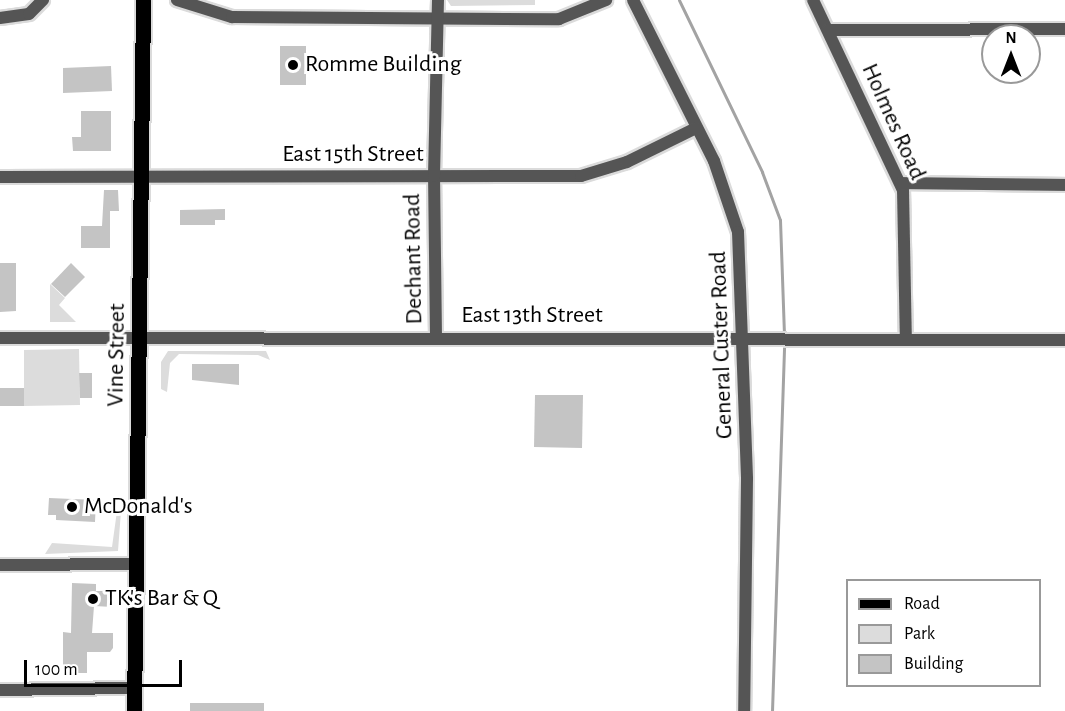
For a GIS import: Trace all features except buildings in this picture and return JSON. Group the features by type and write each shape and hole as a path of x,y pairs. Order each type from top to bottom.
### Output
{"main road":[{"name":"Vine Street","path":"134,711 143,0"}],"street":[{"path":"0,18 29,15 43,0"},
{"path":"177,0 232,18 435,19 559,19 606,0"},
{"name":"Dechant Road","path":"436,337 434,176 435,19 438,0"},
{"name":"General Custer Road","path":"633,0 714,161 738,232 744,337 744,711"},
{"name":"Holmes Road","path":"813,0 901,183 906,340"},
{"path":"828,30 1065,29"},
{"name":"East 15th Street","path":"0,177 581,176 627,162 696,128"},
{"path":"901,183 1065,185"},
{"name":"East 13th Street","path":"0,338 744,337 1065,340"},
{"path":"0,565 136,564"},
{"path":"0,690 135,688"}],"green space":[{"path":"447,0 535,0 535,5 451,6"},
{"path":"50,284 65,298 59,305 76,322 50,322"},
{"path":"79,349 80,405 24,406 24,350"},
{"path":"168,351 266,351 270,360 258,355 179,354 170,363 167,392 161,389 161,362"},
{"path":"117,511 121,511 118,551 45,554 52,543 112,547"}],"waterway":[{"path":"679,0 762,172 780,220 784,336"},
{"path":"772,711 784,343"}],"place":[{"name":"Romme Building","path":"293,65"},
{"name":"McDonald's","path":"72,507"},
{"name":"TK's Bar & Q","path":"93,599"}]}
